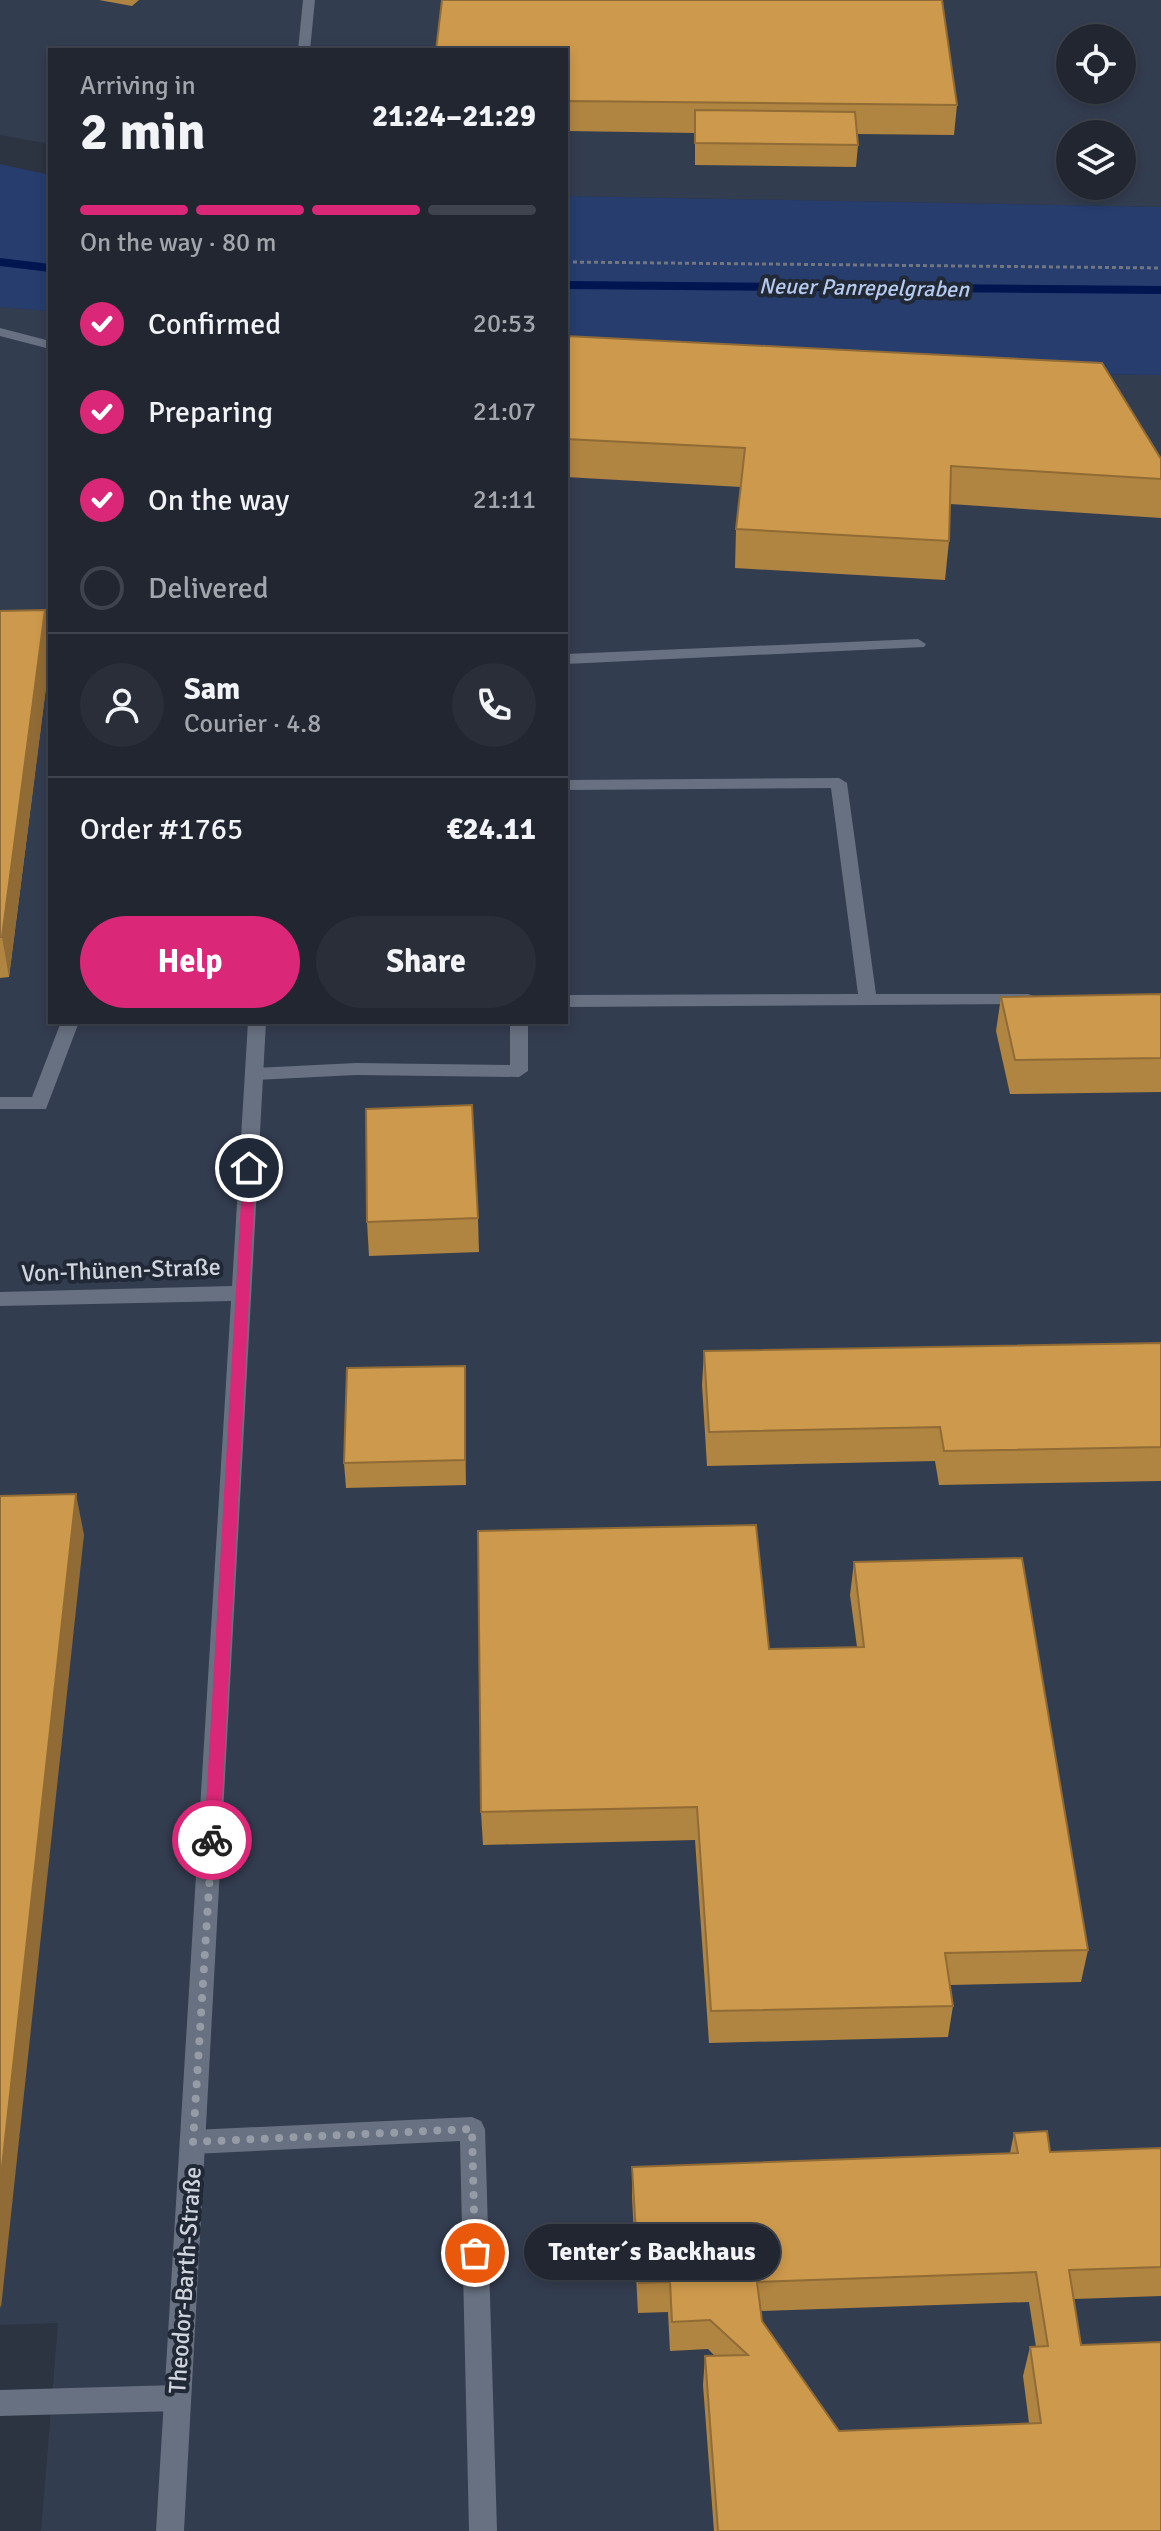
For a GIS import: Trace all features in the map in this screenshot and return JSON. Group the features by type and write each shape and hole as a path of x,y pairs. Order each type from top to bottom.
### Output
{"street":[{"path":"304,48 309,0"},
{"path":"0,332 48,344"},
{"path":"568,659 918,644"},
{"path":"568,785 839,783 868,1000"},
{"path":"568,1001 1053,1000"},
{"path":"0,1103 39,1104 69,1024"},
{"name":"Theodor-Barth-Straße","path":"170,2531 257,1024"},
{"path":"255,1074 356,1069 519,1071 519,1024"},
{"name":"Von-Thünen-Straße","path":"0,1299 242,1293"},
{"path":"193,2142 472,2129 483,2531"},
{"path":"0,2403 177,2398"}],"path":[{"path":"568,262 1161,268"}],"shaded area":[{"path":"0,0 1161,0 1161,207 568,196 568,48 48,48 48,144 0,135"},
{"path":"0,164 48,175 48,311 0,307"},
{"path":"568,196 1161,207 1161,375 1089,374 568,344"},
{"path":"0,307 48,311 48,1024 568,1024 568,344 1089,374 1161,375 1161,2531 41,2531 58,2323 0,2325"}],"building":[{"path":"442,0 942,0 957,105 568,101 568,48 436,48"},
{"path":"695,110 855,112 858,145 695,143"},
{"path":"568,336 1102,363 1161,459 1161,479 951,466 949,541 736,529 745,448 568,439"},
{"path":"45,610 2,937 0,937 0,611"},
{"path":"1161,994 1161,1058 1015,1060 1001,997"},
{"path":"472,1105 478,1218 367,1222 366,1109"},
{"path":"1161,1343 1161,1447 944,1451 940,1427 709,1432 704,1351"},
{"path":"465,1366 465,1460 344,1463 347,1368"},
{"path":"76,1494 0,2185 0,1496"},
{"path":"756,1525 769,1649 864,1647 854,1562 1022,1558 1088,1950 945,1953 953,2006 711,2011 697,1807 481,1812 478,1531"},
{"path":"1047,2131 1050,2152 1161,2148 1161,2267 1069,2270 1081,2345 1161,2342 1161,2531 718,2531 705,2356 748,2355 710,2320 672,2322 670,2282 639,2283 632,2167 1018,2153 1014,2133","holes":["1036,2272 1048,2346 1030,2347 1041,2423 839,2431 762,2321 757,2282"]}],"waterway":[{"name":"Neuer Panrepelgraben","path":"0,262 48,268"},
{"name":"Neuer Panrepelgraben","path":"568,285 1161,290"}],"way so far":[{"path":"212,1840 193,2142 472,2129 475,2253"}],"place":[{"name":"Tenter´s Backhaus","path":"475,2253"}],"route":[{"path":"212,1840 249,1168"}]}
